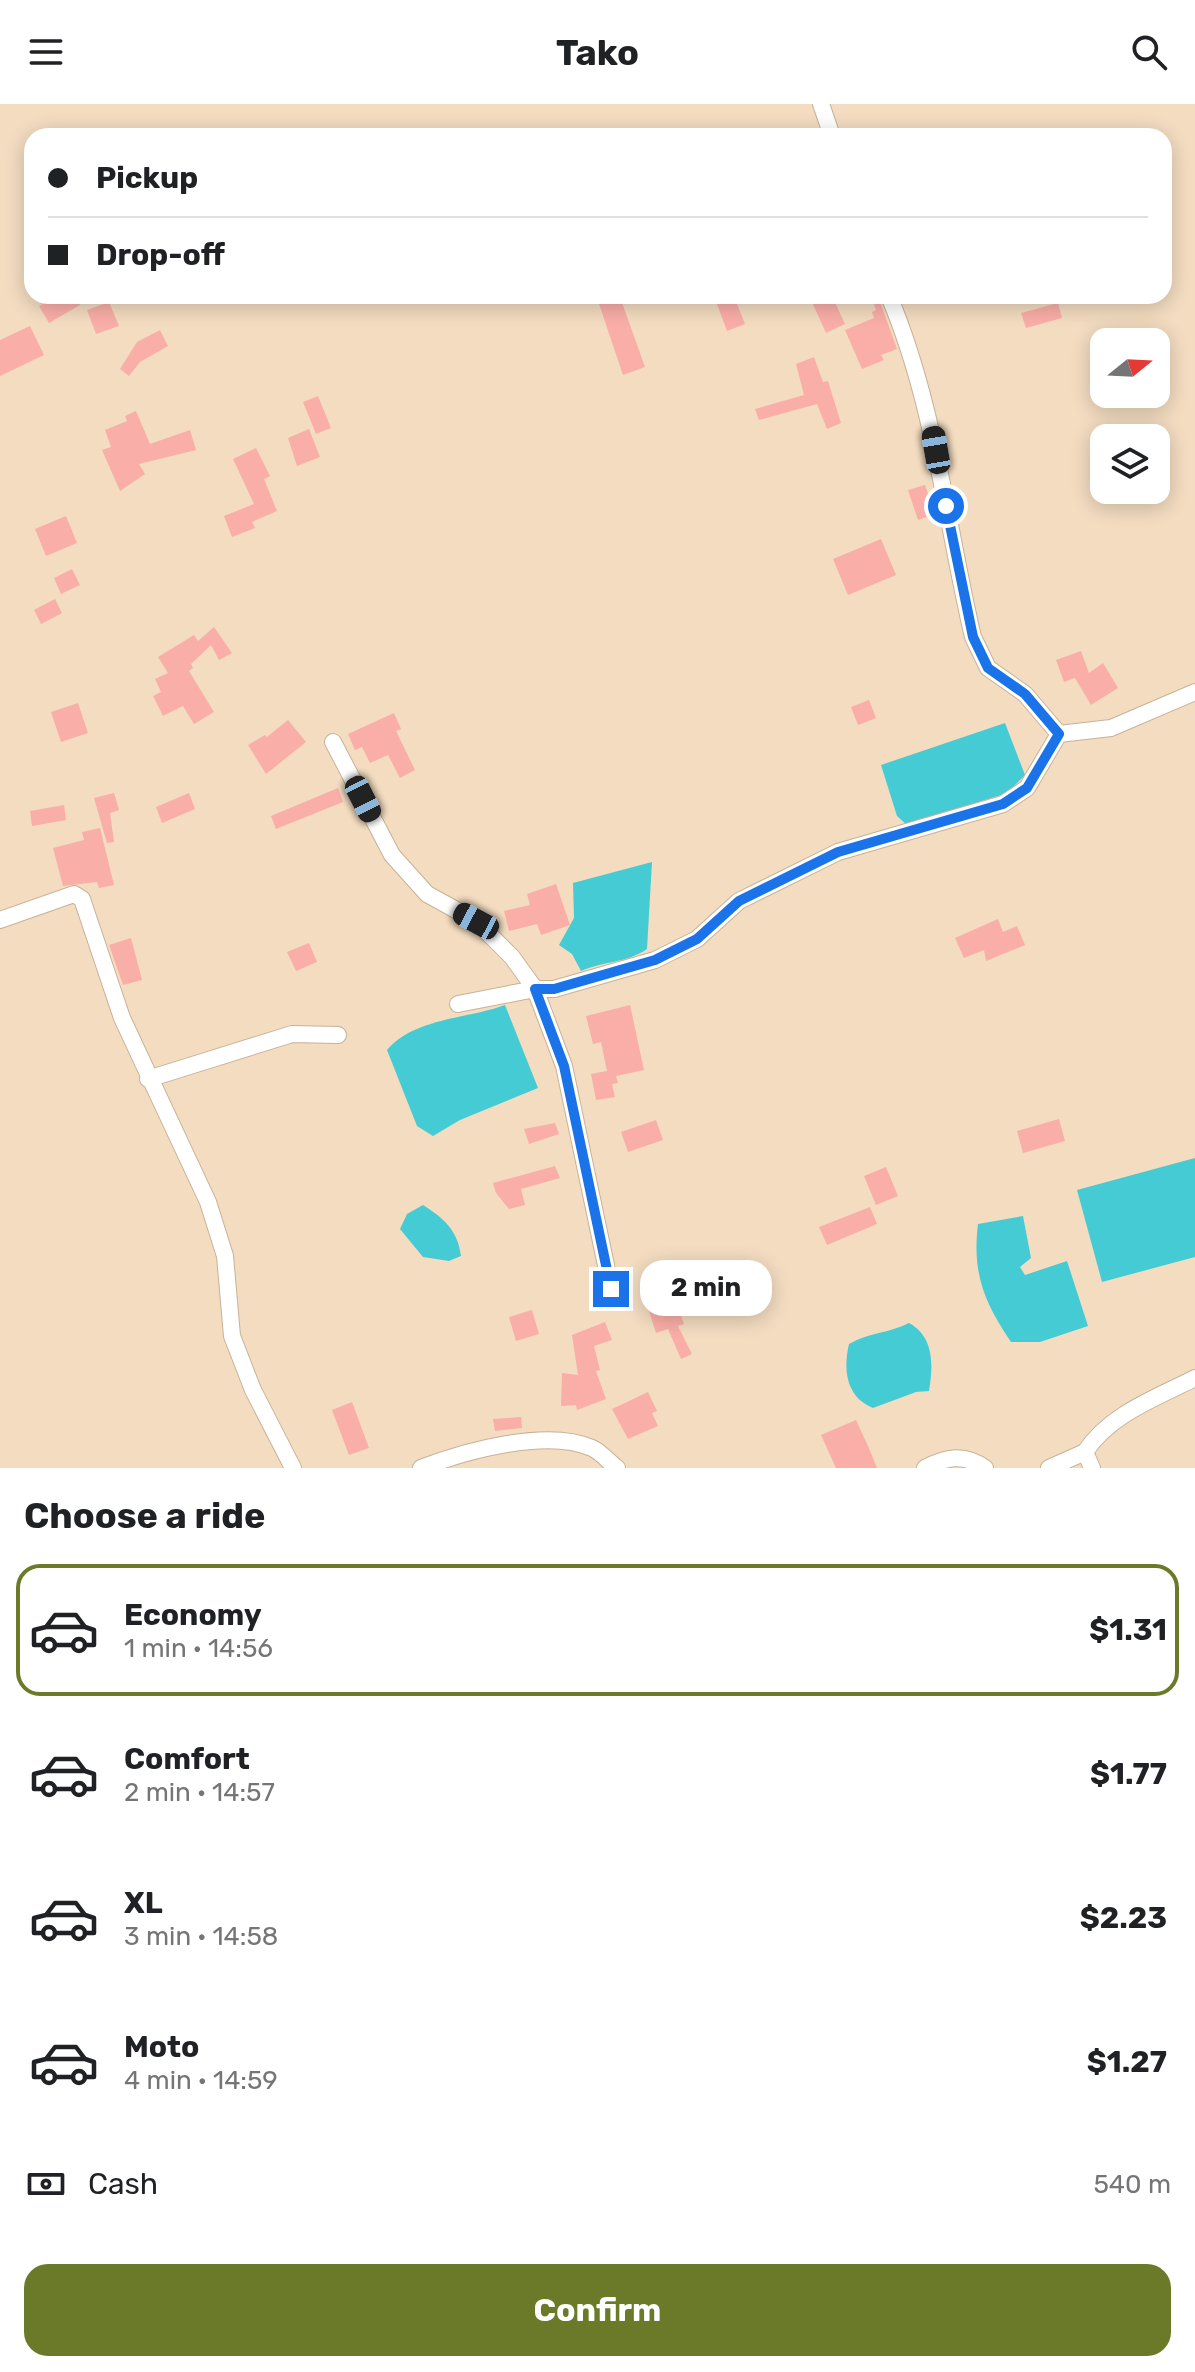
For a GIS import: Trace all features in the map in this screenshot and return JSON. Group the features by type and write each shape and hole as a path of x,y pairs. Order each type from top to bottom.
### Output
{"street":[{"path":"821,104 829,128"},
{"path":"892,304 908,342 931,422 973,637 988,668 1025,694 1059,734"},
{"path":"1059,734 1111,728 1195,692"},
{"path":"458,1004 535,989 554,989 655,960 697,939 739,901 838,852 1003,804 1027,788 1059,734"},
{"path":"333,742 392,855 427,894 476,921 512,957 535,989 564,1066 611,1289"},
{"path":"0,920 62,897 74,894 82,899 122,1018 208,1202 225,1256 232,1336 253,1390 293,1468"},
{"path":"148,1079 292,1034 338,1035"},
{"path":"1049,1468 1088,1460 1097,1433 1110,1423 1195,1378"},
{"path":"421,1468 491,1447 554,1440 592,1449 617,1468"},
{"path":"925,1468 950,1457 974,1461 985,1468"}],"water":[{"path":"1005,723 1025,775 1007,793 907,825 897,816 881,765"},
{"path":"652,862 647,949 631,957 581,971 572,954 559,945 574,918 573,883"},
{"path":"505,1005 538,1088 460,1120 433,1136 417,1126 387,1050 398,1039 426,1025"},
{"path":"1195,1158 1195,1257 1102,1282 1077,1190"},
{"path":"423,1205 449,1226 457,1239 461,1256 449,1261 423,1257 400,1229 407,1214"},
{"path":"1023,1216 1031,1258 1020,1267 1025,1275 1067,1261 1088,1326 1040,1342 1011,1342 1002,1327 982,1286 977,1257 978,1224"},
{"path":"909,1323 924,1336 928,1344 931,1363 929,1391 916,1392 873,1408 857,1397 849,1382 846,1363 849,1344"}],"building":[{"path":"43,304 80,305 49,323 39,306"},
{"path":"110,304 119,326 96,334 87,310"},
{"path":"599,304 622,304 645,367 623,375"},
{"path":"717,304 737,304 745,324 727,331"},
{"path":"813,304 836,304 845,324 826,333"},
{"path":"874,304 881,304 897,349 881,355 884,360 862,369 845,330 874,318 872,312 876,310"},
{"path":"1058,304 1062,318 1026,328 1021,313"},
{"path":"30,326 44,355 0,376 0,340"},
{"path":"160,330 168,346 140,362 129,376 120,369 137,342"},
{"path":"814,357 823,382 828,381 841,423 827,429 817,404 759,420 755,409 804,395 796,364"},
{"path":"318,396 331,428 316,434 303,402"},
{"path":"136,411 150,444 190,430 196,450 139,464 145,474 120,491 102,450 111,447 105,430 127,421 125,416"},
{"path":"309,429 320,457 297,466 288,438"},
{"path":"256,448 270,476 264,479 277,511 252,522 255,528 232,537 224,516 254,504 233,459"},
{"path":"925,485 935,514 918,520 908,490"},
{"path":"66,516 77,543 46,556 35,529"},
{"path":"881,539 896,575 848,595 833,559"},
{"path":"72,569 80,585 61,594 54,578"},
{"path":"55,599 62,613 41,624 34,610"},
{"path":"214,627 232,653 219,660 211,645 191,664 193,668 189,671 214,712 194,724 183,706 163,716 153,696 161,692 155,679 168,673 158,657 194,635 198,641"},
{"path":"1081,651 1089,673 1103,663 1118,688 1091,705 1075,678 1064,682 1056,660"},
{"path":"869,700 876,718 858,725 851,707"},
{"path":"78,703 88,733 61,742 51,712"},
{"path":"394,713 401,729 396,731 415,770 400,778 388,755 370,763 362,747 355,750 348,734"},
{"path":"288,720 306,742 266,774 248,745 265,735 267,737"},
{"path":"338,788 343,802 276,829 271,816"},
{"path":"114,793 119,810 110,813 114,842 107,843 94,798"},
{"path":"189,793 195,809 162,823 156,807"},
{"path":"64,805 66,820 32,826 30,811"},
{"path":"100,828 114,885 99,888 97,882 63,886 53,848 84,840 82,832"},
{"path":"556,884 570,925 541,935 537,924 509,931 504,911 530,905 527,894"},
{"path":"998,919 1003,932 1017,926 1025,945 986,961 984,950 964,958 955,938"},
{"path":"131,938 142,980 123,985 109,945"},
{"path":"309,943 317,962 296,971 287,952"},
{"path":"630,1005 644,1070 616,1076 618,1083 612,1084 615,1097 596,1100 591,1074 607,1071 601,1042 593,1044 586,1016"},
{"path":"1059,1119 1065,1141 1023,1153 1017,1131"},
{"path":"656,1120 663,1140 628,1152 621,1132"},
{"path":"555,1123 559,1134 529,1144 524,1129"},
{"path":"555,1166 560,1178 521,1189 525,1205 509,1209 496,1193 493,1183"},
{"path":"886,1167 898,1196 876,1205 864,1176"},
{"path":"870,1207 877,1224 827,1245 819,1227"},
{"path":"676,1302 684,1324 678,1326 692,1354 681,1359 668,1329 656,1333 649,1311"},
{"path":"532,1310 539,1334 516,1341 509,1317"},
{"path":"605,1322 612,1340 594,1346 600,1370 596,1371 606,1399 577,1410 576,1405 561,1406 562,1373 578,1375 572,1335"},
{"path":"648,1392 657,1411 652,1413 658,1426 628,1439 612,1409"},
{"path":"352,1402 369,1448 349,1455 332,1410"},
{"path":"521,1417 522,1428 495,1431 493,1419"},
{"path":"856,1420 877,1468 836,1468 821,1435"}],"route":[{"path":"611,1289 564,1066 535,989 554,989 655,960 697,939 739,901 799,869 867,842 1003,804 1027,788 1059,734 1042,709 988,668 973,637 946,506"}]}
